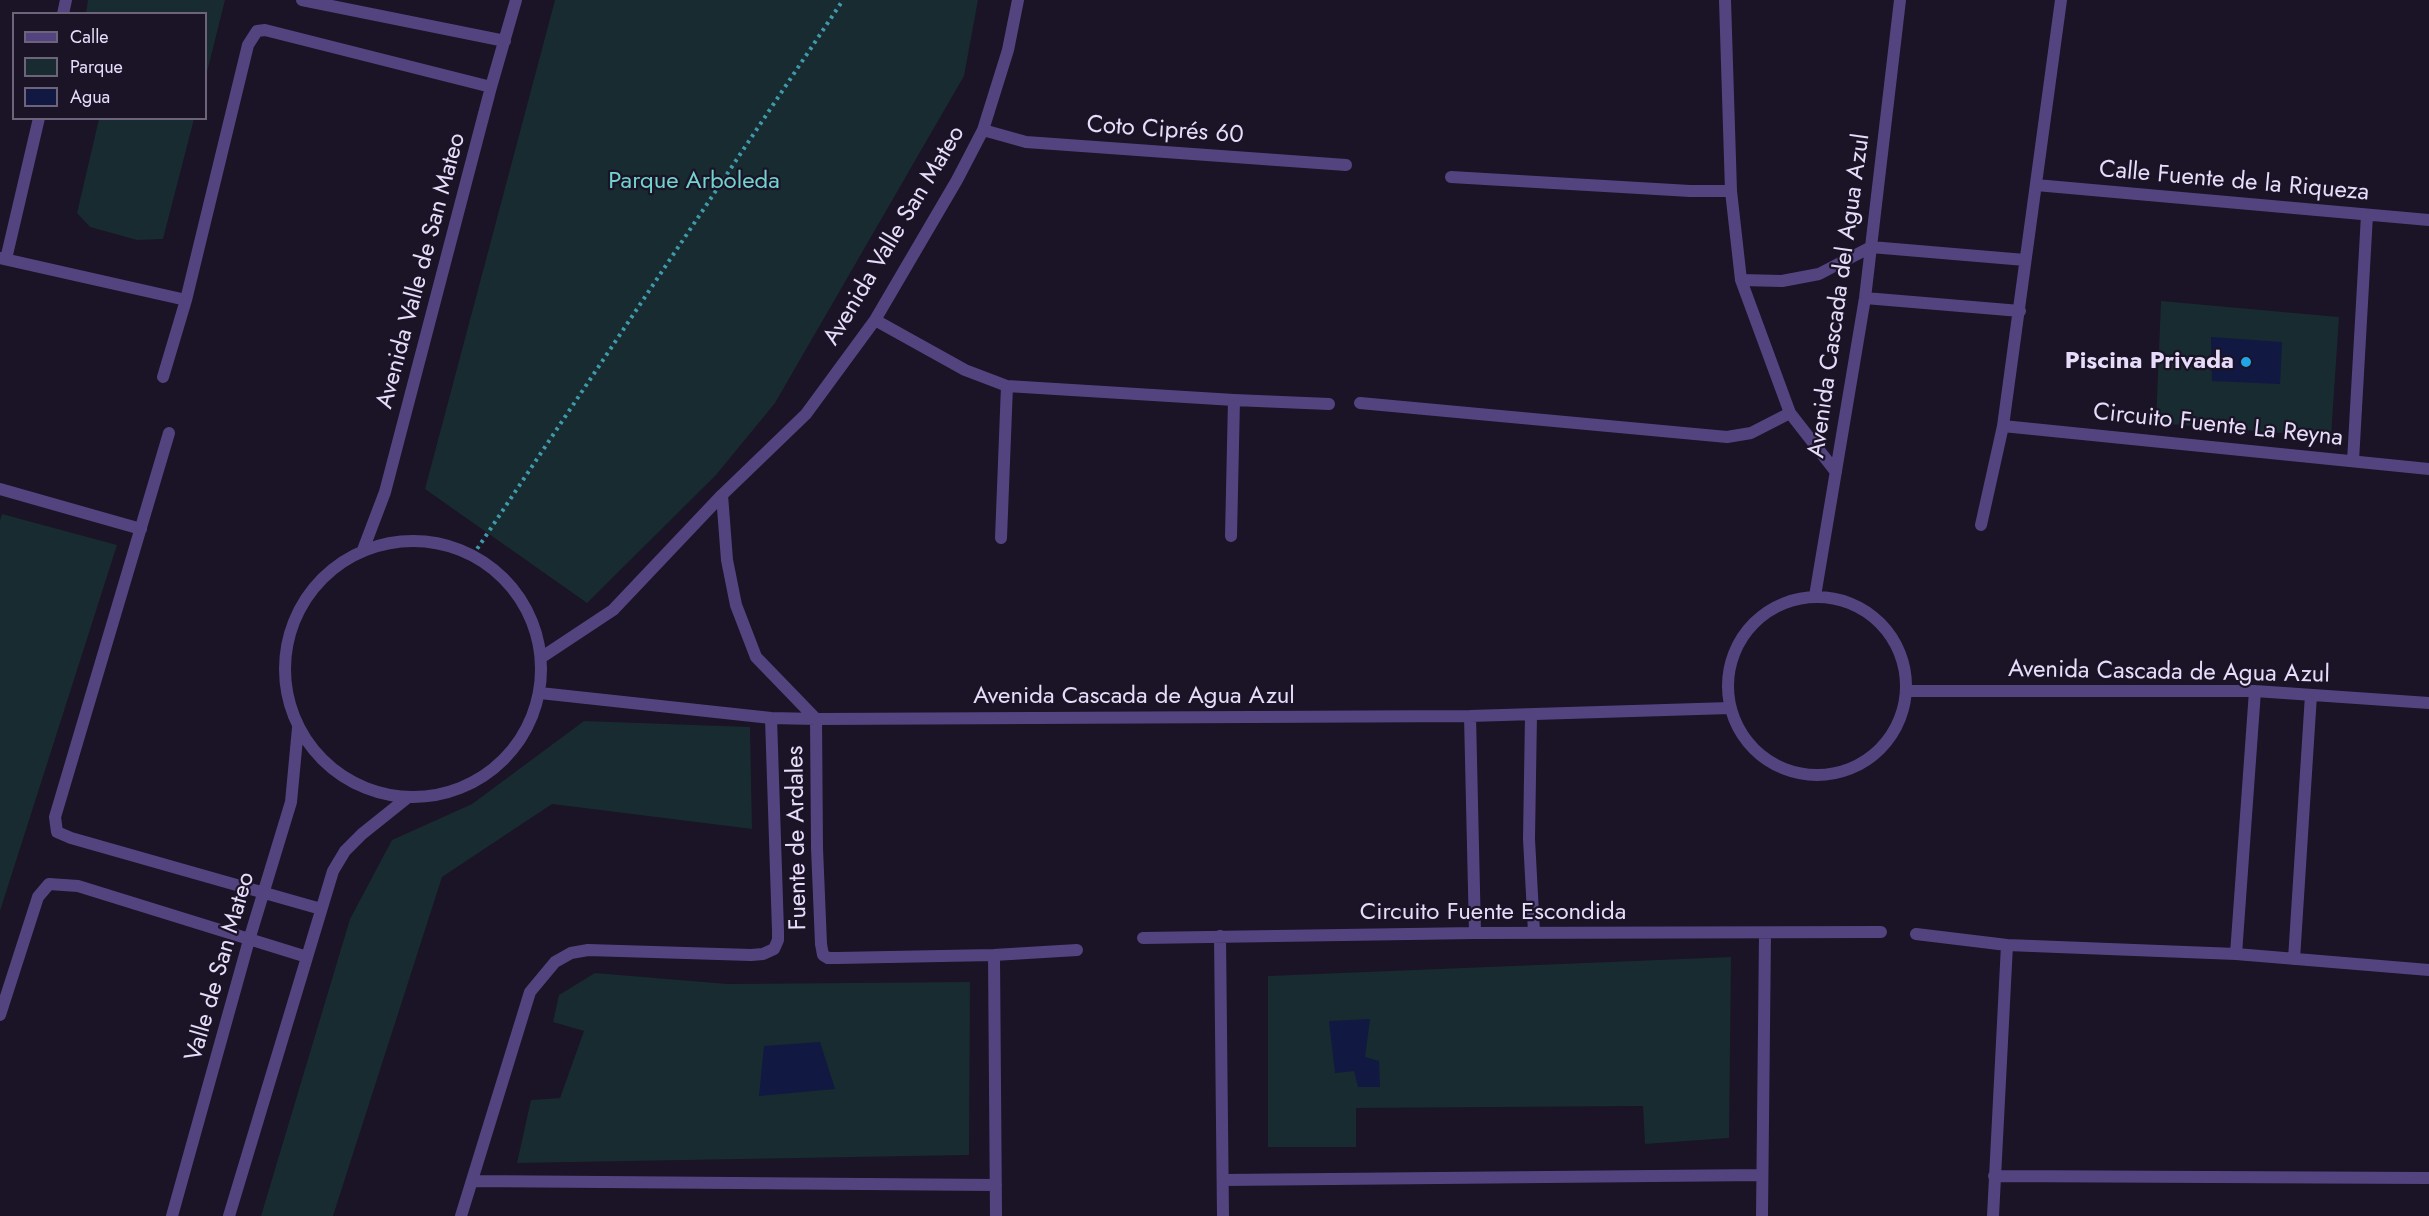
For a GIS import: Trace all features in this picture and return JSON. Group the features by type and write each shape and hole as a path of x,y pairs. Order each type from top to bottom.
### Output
{"street":[{"path":"302,0 505,41"},
{"name":"Avenida Valle de San Mateo","path":"363,550 388,481 516,0"},
{"name":"Avenida Valle San Mateo","path":"542,657 613,610 722,495 806,414 875,320 957,180 983,130 1008,50 1018,0"},
{"path":"1725,0 1731,191 1741,280 1790,413 1836,472"},
{"name":"Avenida Cascada del Agua Azul","path":"1815,596 1865,298 1900,0"},
{"path":"1981,525 2003,426 2061,0"},
{"path":"163,377 186,300 249,45 257,31 265,30 491,87"},
{"path":"38,120 3,258 186,300"},
{"name":"Coto Ciprés 60","path":"983,130 1026,142 1346,165"},
{"path":"1451,177 1690,191 1731,191"},
{"name":"Calle Fuente de la Riqueza","path":"2036,185 2429,220"},
{"path":"2353,461 2367,215"},
{"path":"1741,280 1782,281 1819,274 1870,247 2025,260"},
{"path":"1865,298 2020,311"},
{"path":"875,320 965,370 1007,386 1329,404"},
{"path":"1001,538 1007,386"},
{"path":"1231,536 1233,400"},
{"path":"1360,403 1727,437 1751,433 1790,413"},
{"name":"Circuito Fuente La Reyna","path":"2003,426 2429,469"},
{"path":"169,433 55,817 57,832 321,909"},
{"path":"0,489 141,529"},
{"path":"722,495 727,560 736,605 756,657 816,719"},
{"path":"405,541 440,543 473,555 507,581 531,616 542,657 540,693 528,728 507,758 477,781 443,794 406,798 363,788 325,764 298,729 284,688 285,646 300,606 327,573 363,550 405,541"},
{"path":"1815,596 1844,600 1871,614 1891,635 1904,662 1907,692 1901,718 1886,743 1865,761 1839,772 1811,775 1784,769 1760,755 1741,734 1730,708 1727,682 1732,655 1745,632 1764,613 1788,600 1815,596"},
{"name":"Avenida Cascada de Agua Azul","path":"1907,692 2255,692 2429,703"},
{"path":"2236,954 2255,692"},
{"name":"Avenida Cascada de Agua Azul","path":"540,693 771,718 816,719 1470,716 1730,708"},
{"path":"2294,959 2312,695"},
{"path":"1531,715 1529,839 1534,932"},
{"path":"1470,716 1475,933"},
{"name":"Fuente de Ardales","path":"472,1181 530,992 555,962 571,953 588,950 751,955 763,954 774,949 778,940 778,931 771,718"},
{"name":"Fuente de Ardales","path":"816,719 817,848 823,955 828,958 994,955"},
{"name":"Valle de San Mateo","path":"172,1216 249,940 291,802 298,729"},
{"path":"229,1216 333,871 345,851 362,834 406,798"},
{"path":"0,1015 38,897 49,884 78,886 307,957"},
{"name":"Circuito Fuente Escondida","path":"1143,938 1534,932 1881,932"},
{"path":"1762,1216 1765,933"},
{"path":"1916,934 2007,945 2236,954 2429,970"},
{"path":"1220,936 1223,1216"},
{"path":"1993,1216 2007,945"},
{"path":"996,1216 994,955 1077,950"},
{"path":"1223,1180 1762,1175"},
{"path":"1994,1176 2429,1178"},
{"path":"461,1216 472,1181 996,1185"}],"path":[{"path":"473,555 843,0"}],"green space":[{"path":"88,0 225,0 207,72 207,12 86,12"},
{"name":"Parque Arboleda","path":"555,0 978,0 964,76 775,403 716,475 587,603 425,489"},
{"path":"99,120 194,120 163,239 137,240 90,227 77,213"},
{"path":"2161,301 2339,317 2331,437 2156,423"},
{"path":"2,514 117,545 0,911 0,520"},
{"path":"584,721 750,727 752,829 552,804 442,877 333,1216 261,1216 350,919 392,840 472,804"},
{"path":"1731,957 1729,1138 1645,1144 1643,1106 1356,1108 1356,1147 1268,1147 1268,976"},
{"path":"595,973 728,984 970,982 969,1155 517,1163 531,1100 560,1098 584,1031 553,1022 559,995"}],"water":[{"name":"Piscina Privada","path":"2211,337 2282,342 2280,384 2212,381"},
{"path":"1370,1019 1365,1057 1379,1061 1380,1087 1358,1087 1354,1071 1335,1073 1329,1021"},
{"path":"820,1042 835,1089 759,1096 764,1046"}],"place":[{"name":"Piscina Privada","path":"2246,362"}]}
